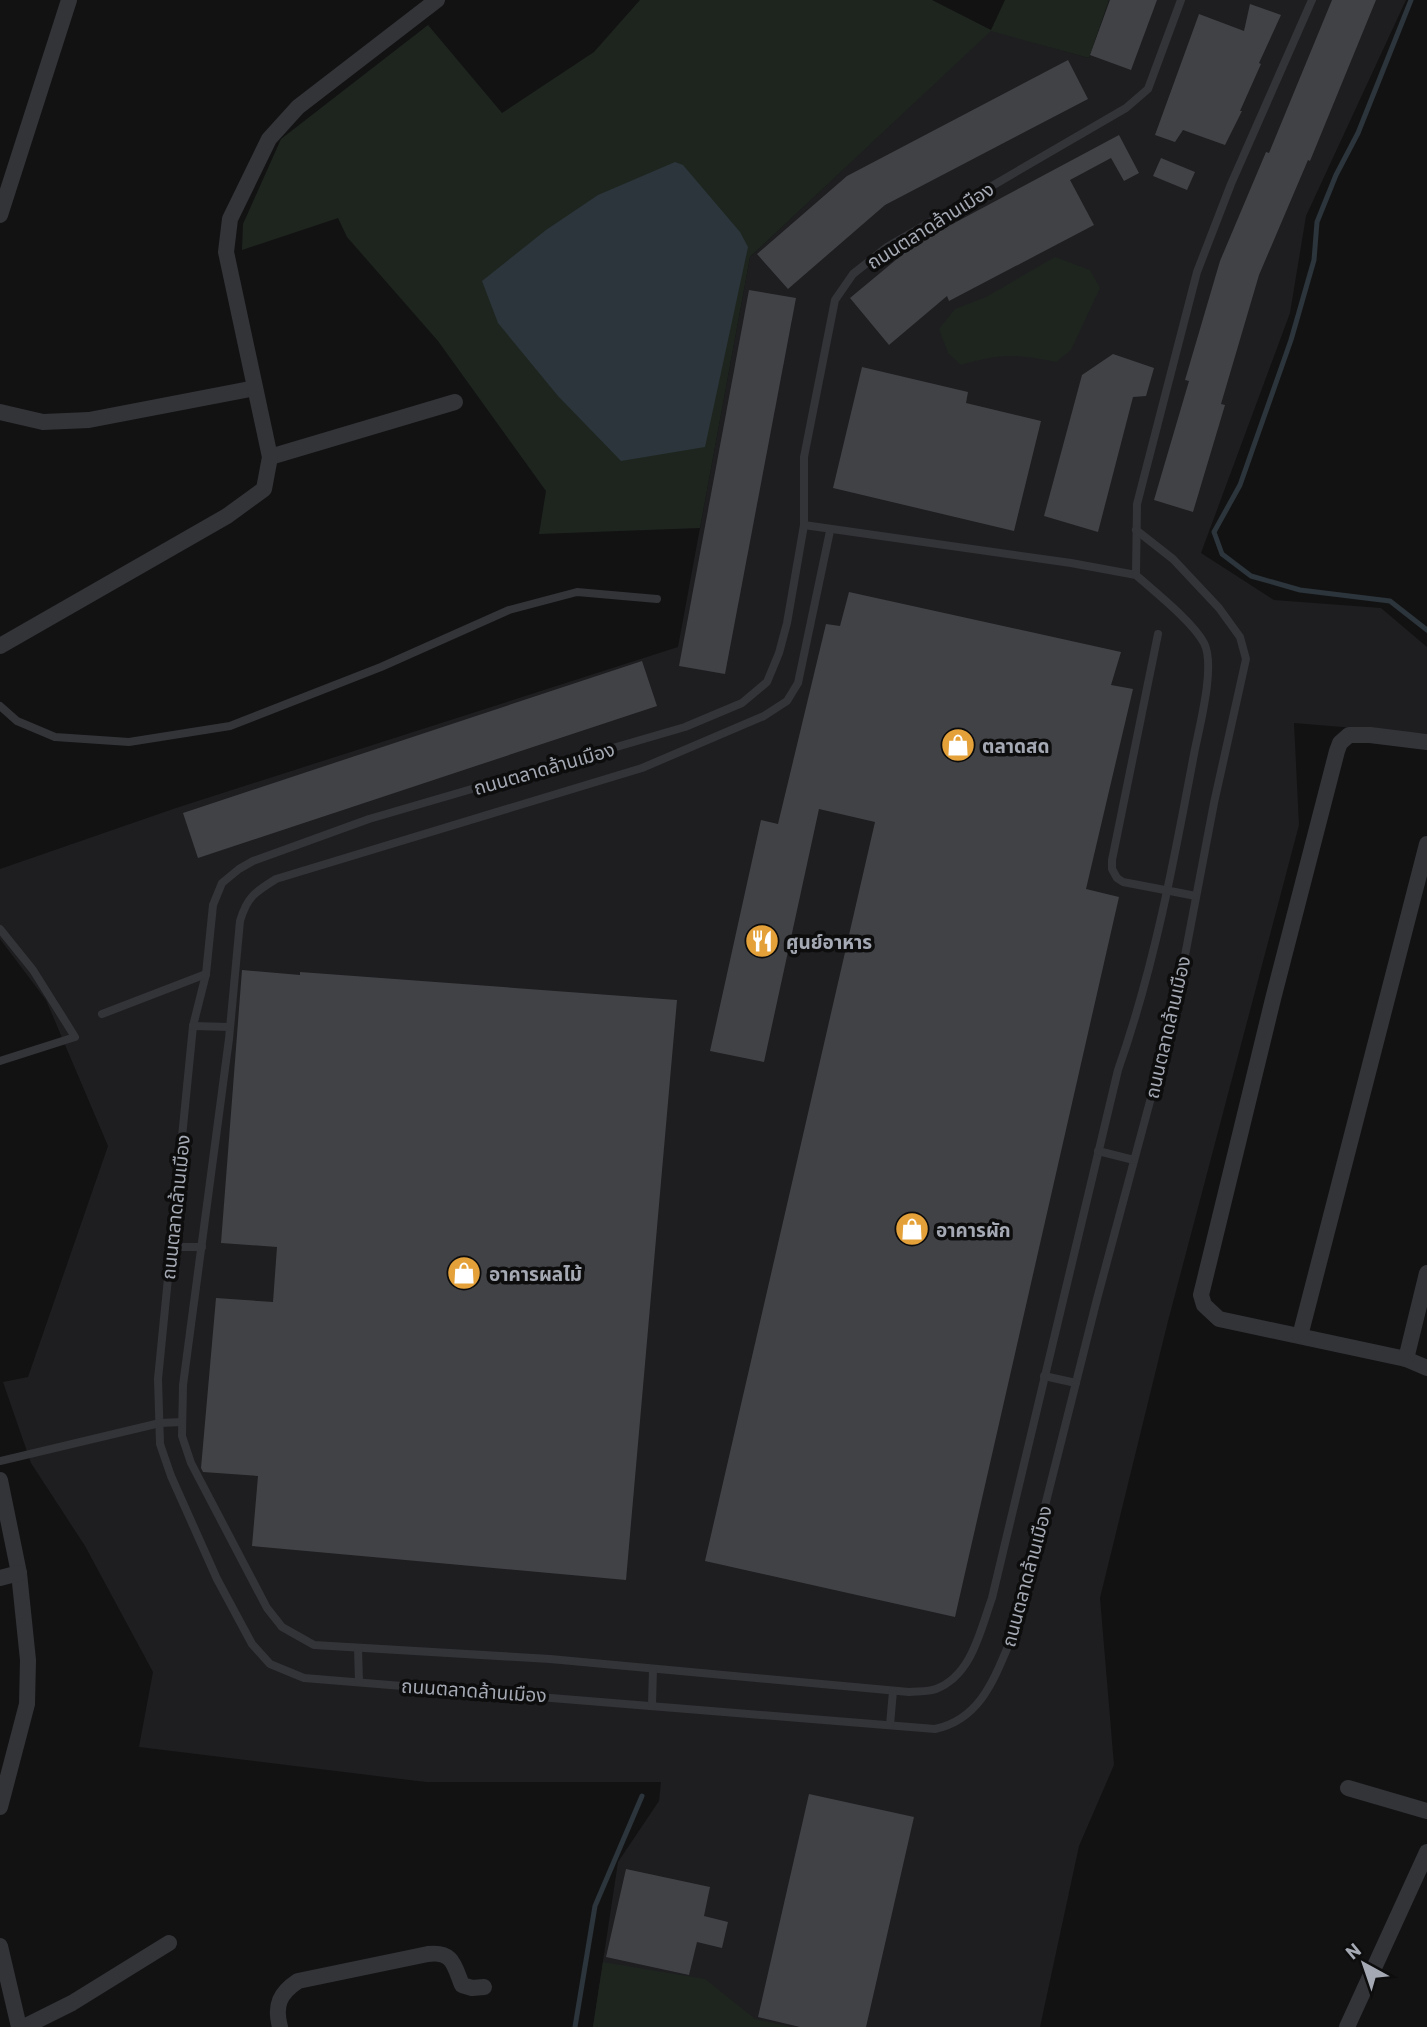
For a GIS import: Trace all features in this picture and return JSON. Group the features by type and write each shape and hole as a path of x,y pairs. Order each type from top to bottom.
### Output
{"street":[{"path":"0,215 69,0"},
{"path":"0,646 227,516 264,489 270,457 226,251 230,219 269,139 298,107 438,0"},
{"path":"0,412 43,422 89,420 255,388"},
{"path":"270,457 455,402"},
{"path":"1427,742 1349,735 1340,743 1273,999 1201,1295 1204,1305 1219,1320 1406,1359 1427,1368"},
{"path":"1300,1336 1427,844"},
{"path":"1406,1359 1427,1273"},
{"path":"0,1480 19,1573 28,1660 27,1704 0,1807"},
{"path":"0,1578 19,1573"},
{"path":"1348,1788 1427,1811"},
{"path":"1347,2027 1427,1852"},
{"path":"24,2027 72,2003 169,1943"},
{"path":"0,1946 4,1986 19,2027"},
{"path":"280,2027 276,2013 278,2001 285,1990 298,1981 428,1954 441,1953 450,1958 462,1985 484,1987"}],"lane":[{"name":"ถนนตลาดล้านเมือง","path":"1136,530 1173,559 1219,608 1240,637 1246,659 1175,1008 1012,1637 990,1687 972,1710 953,1725 935,1728 304,1678 270,1664 252,1644 217,1579 171,1476 160,1444 158,1379 193,1026 206,974 213,905 222,883 253,861 369,819 685,727 742,703 767,682 787,623 804,526 804,457 835,300 853,274 887,247 1126,108 1148,89 1181,0"},
{"path":"804,526 1136,575 1137,504 1196,272 1231,184 1312,0"},
{"name":"ถนนตลาดล้านเมือง","path":"830,531 798,683 787,701 764,716 642,768 276,879 254,894 245,906 240,921 230,1027 183,1385 182,1436 191,1463 267,1608 282,1627 314,1645 550,1659 893,1691 934,1690 954,1679 970,1657 992,1598 1118,1070 1144,990 1167,891 1208,676 1204,643 1187,623 1136,575"},
{"path":"0,706 17,721 55,737 129,742 230,726 381,667 509,610 577,592 657,599"},
{"path":"1158,634 1112,869 1123,882 1196,896"},
{"path":"0,929 33,971 75,1037 0,1060"},
{"path":"102,1014 206,974"},
{"path":"193,1026 230,1027"},
{"path":"1098,1151 1134,1160"},
{"path":"171,1247 202,1247"},
{"path":"1044,1376 1076,1383"},
{"path":"0,1461 160,1423 182,1422"},
{"path":"358,1648 359,1682"},
{"path":"652,1705 653,1669"},
{"path":"890,1725 893,1691"}],"shaded area":[{"path":"640,0 932,0 991,30 1005,0 1109,0 1089,58 991,31 750,257 700,528 539,534 546,491 438,341 347,237 338,218 242,250 243,224 281,139 428,25 502,113 594,52"},
{"path":"1109,0 1406,0 1306,216 1290,313 1201,553 1274,600 1381,608 1427,647 1427,734 1294,723 1299,825 1167,1325 1100,1598 1114,1765 1079,1846 1040,2027 593,2027 618,1862 659,1801 661,1782 426,1782 139,1747 153,1672 85,1546 31,1463 3,1382 28,1377 108,1146 46,1000 0,939 0,869 176,808 678,647 750,257 991,30 1089,58"},
{"path":"675,162 683,165 740,232 748,247 705,447 621,461 558,396 498,323 482,281 546,230 598,195"},
{"path":"1055,257 1090,270 1100,288 1071,350 1056,362 1008,356 961,365 948,353 939,329 955,309 986,297"},
{"path":"603,1962 705,1979 755,2019 791,2027 593,2027"}],"building":[{"path":"1110,0 1157,0 1131,70 1090,55"},
{"path":"1332,0 1376,0 1310,161 1308,160 1259,275 1221,404 1225,405 1193,512 1154,500 1220,261 1266,152 1269,153"},
{"path":"1250,4 1281,15 1259,63 1261,64 1242,111 1225,145 1183,130 1175,142 1155,135 1199,14 1244,31"},
{"path":"1068,60 1088,99 885,205 788,289 757,254 847,176"},
{"path":"1119,135 1139,173 1124,181 1111,158 1070,180 1094,225 949,301 947,296 889,345 850,298 915,244"},
{"path":"1161,158 1195,172 1187,190 1153,176"},
{"path":"749,290 796,298 725,674 679,666"},
{"path":"1113,354 1154,368 1146,396 1133,397 1098,532 1044,516 1082,375"},
{"path":"862,367 968,392 966,403 1041,421 1014,531 833,488"},
{"name":"อาคารผัก","path":"849,592 1121,652 1111,685 1133,689 1086,889 1119,897 955,1617 705,1561 875,822 819,809 764,1062 710,1051 761,820 778,824 826,624 840,626"},
{"path":"642,661 657,706 198,858 183,813"},
{"name":"อาคารผลไม้","path":"242,970 677,1000 626,1580 252,1546 258,1476 203,1472 201,1468 216,1298 273,1302 277,1247 221,1243"},
{"path":"809,1794 914,1817 866,2027 800,2027 758,2017"},
{"path":"626,1869 710,1887 704,1916 728,1922 722,1948 697,1942 689,1975 606,1957"}],"waterway":[{"path":"1411,0 1358,133 1336,175 1317,222 1314,260 1291,340 1240,485 1214,532 1222,554 1251,576 1300,590 1390,601 1427,630"},
{"path":"575,2027 595,1906 642,1796"}],"place":[{"name":"ตลาดสด","path":"958,745"},
{"name":"ศูนย์อาหาร","path":"762,941"},
{"name":"อาคารผัก","path":"912,1229"},
{"name":"อาคารผลไม้","path":"464,1273"}]}
